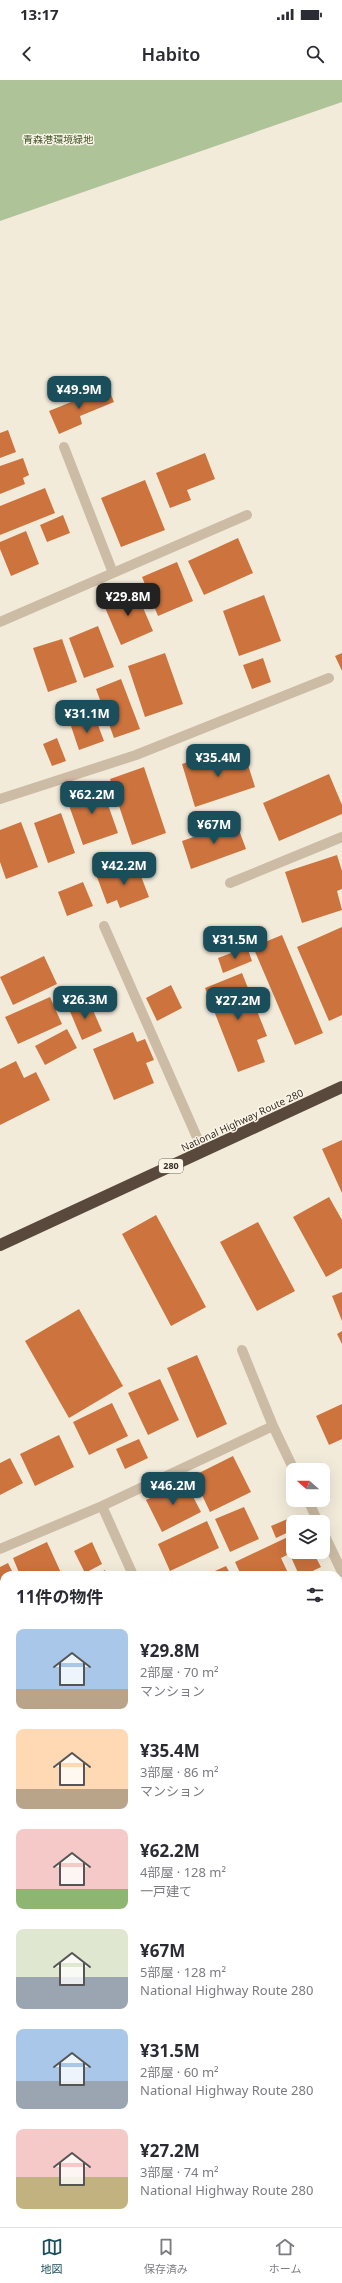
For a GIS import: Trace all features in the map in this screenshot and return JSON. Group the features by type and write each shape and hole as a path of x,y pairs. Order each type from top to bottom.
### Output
{"highway":[{"name":"National Highway Route 280","path":"0,1244 342,1087"}],"street":[{"path":"64,447 113,573"},
{"path":"0,622 247,515"},
{"path":"0,799 136,755 329,678"},
{"path":"230,882 342,837"},
{"path":"104,926 203,1151"},
{"path":"242,1350 273,1426 291,1463"},
{"path":"0,1549 102,1506 273,1426"},
{"path":"102,1506 131,1571"},
{"path":"330,1547 342,1571"}],"green space":[{"name":"青森港環境緑地","path":"0,80 342,80 342,102 0,221"}],"building":[{"path":"108,387 114,402 80,416 82,424 59,434 49,411"},
{"path":"8,430 16,452 0,458 0,433"},
{"path":"205,453 215,479 187,490 191,500 170,508 156,473"},
{"path":"23,458 29,475 23,478 25,484 0,494 0,466"},
{"path":"145,480 165,530 121,547 101,498"},
{"path":"45,488 55,513 0,535 0,506"},
{"path":"63,515 70,533 47,542 40,525"},
{"path":"26,531 39,564 11,576 0,549 0,542"},
{"path":"238,538 253,573 204,595 188,561"},
{"path":"177,562 193,601 158,616 142,577"},
{"path":"135,589 153,631 121,645 103,603"},
{"path":"264,595 281,641 239,656 223,611"},
{"path":"98,626 114,667 84,678 69,638"},
{"path":"62,639 77,682 48,692 33,648"},
{"path":"165,653 183,704 145,717 128,666"},
{"path":"342,653 342,671 335,656"},
{"path":"263,658 271,682 252,689 243,665"},
{"path":"121,679 140,729 114,738 96,689"},
{"path":"95,717 104,741 79,750 71,726"},
{"path":"57,738 66,761 52,766 43,744"},
{"path":"244,752 255,787 195,807 182,764 207,756 210,764"},
{"path":"144,767 166,833 132,845 110,779"},
{"path":"329,774 342,805 342,814 279,841 263,803"},
{"path":"101,785 118,833 83,845 66,797"},
{"path":"61,813 75,853 48,863 34,823"},
{"path":"21,822 38,867 6,879 0,862 0,830"},
{"path":"236,822 246,849 191,869 182,841"},
{"path":"337,855 342,871 342,889 337,891 342,910 302,923 285,872"},
{"path":"136,863 149,897 120,908 117,900 107,904 97,877"},
{"path":"83,882 93,906 67,916 58,892"},
{"path":"342,927 342,1015 329,1021 297,947"},
{"path":"282,935 323,1033 295,1045 253,947"},
{"path":"247,947 252,961 223,973 218,958"},
{"path":"44,956 57,984 13,1005 0,977"},
{"path":"242,973 267,1036 257,1040 265,1062 238,1072 205,988"},
{"path":"171,985 182,1008 157,1021 146,998"},
{"path":"50,997 62,1024 18,1044 5,1017"},
{"path":"89,1001 102,1031 82,1040 69,1009"},
{"path":"67,1029 77,1048 45,1065 35,1046"},
{"path":"133,1032 137,1042 145,1039 154,1060 146,1063 154,1083 114,1100 93,1049"},
{"path":"16,1061 24,1078 36,1072 50,1100 0,1125 0,1069"},
{"path":"342,1140 342,1193 322,1149"},
{"path":"329,1197 342,1220 342,1268 326,1277 293,1217"},
{"path":"156,1215 206,1307 171,1326 122,1234"},
{"path":"258,1222 295,1291 257,1311 220,1242"},
{"path":"342,1292 342,1321 332,1296"},
{"path":"79,1309 123,1386 69,1418 25,1341"},
{"path":"342,1331 342,1344 337,1334"},
{"path":"197,1355 227,1424 197,1438 167,1368"},
{"path":"160,1379 179,1420 148,1435 128,1393"},
{"path":"112,1403 128,1436 89,1455 73,1422"},
{"path":"342,1404 342,1439 329,1445 316,1416"},
{"path":"59,1435 74,1467 35,1486 20,1454"},
{"path":"139,1439 148,1458 125,1469 116,1449"},
{"path":"233,1456 251,1492 210,1512 193,1476"},
{"path":"10,1458 23,1483 0,1495 0,1463"},
{"path":"185,1481 201,1512 162,1532 146,1500"},
{"path":"244,1507 259,1539 230,1552 215,1519"},
{"path":"286,1520 286,1533 276,1538 271,1526"},
{"path":"207,1521 219,1548 170,1571 158,1544"},
{"path":"286,1538 286,1556 281,1558 287,1571 239,1571 235,1562"},
{"path":"47,1542 60,1571 18,1571 13,1558"},
{"path":"92,1542 102,1564 89,1571 84,1571 74,1551"},
{"path":"292,1559 317,1559 321,1567 312,1571 297,1571"},
{"path":"8,1563 12,1571 0,1571 0,1567"},
{"path":"226,1566 229,1571 215,1571"}]}
